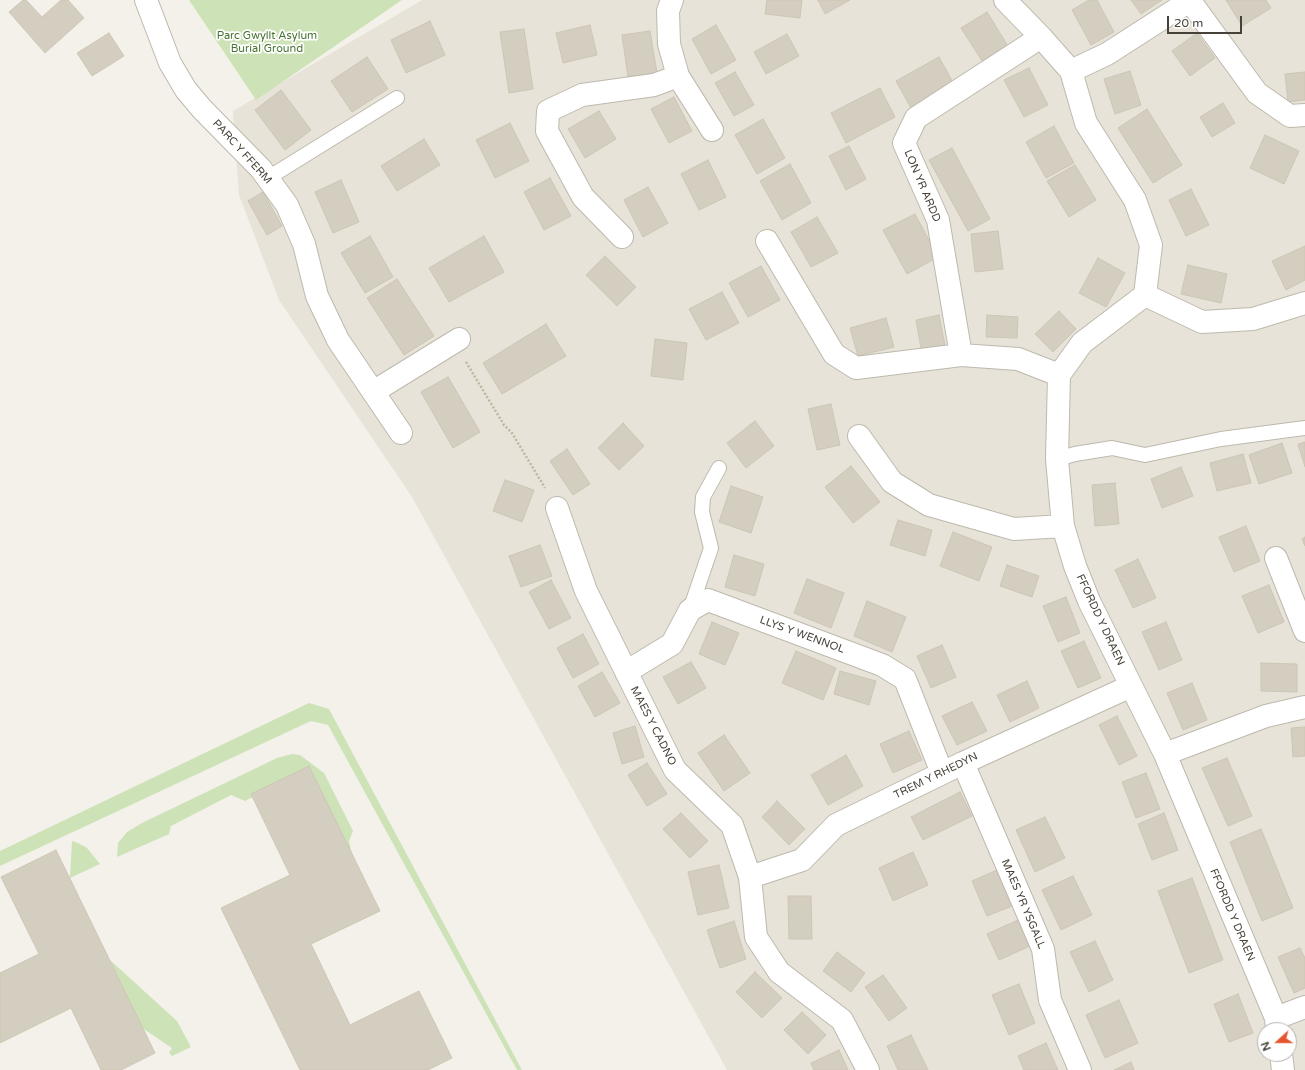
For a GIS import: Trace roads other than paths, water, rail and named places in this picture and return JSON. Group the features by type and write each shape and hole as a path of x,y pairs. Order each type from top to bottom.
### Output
{"street":[{"name":"PARC Y FFERM","path":"146,0 170,63 186,90 202,109 268,178 287,205 304,244 317,296 338,340 401,433"},
{"path":"672,0 668,11 669,44 678,76 712,130"},
{"path":"767,241 834,354 856,368 961,356 1018,359 1059,375 1082,343 1145,295 1151,245 1135,200 1086,123 1071,71 1005,0"},
{"path":"1071,71 1107,54 1186,2 1257,93 1290,116 1305,115"},
{"name":"LON YR ARDD","path":"961,356 938,220 904,143 916,118 1041,37"},
{"path":"622,237 583,197 547,131 548,111 582,95 654,85 678,76"},
{"path":"1145,295 1202,322 1253,319 1305,303"},
{"path":"373,392 459,339"},
{"name":"FFORDD Y DRAEN","path":"1059,375 1057,459 1063,526 1074,566 1089,601 1165,754 1275,1022"},
{"path":"858,436 892,482 929,505 1014,528 1063,526"},
{"name":"MAES Y CADNO","path":"557,508 586,591 675,770 732,825 750,877 756,938 779,972 842,1020 868,1070"},
{"path":"1276,558 1305,631"},
{"name":"LLYS Y WENNOL","path":"690,610 708,600 882,665 905,678 942,774"},
{"path":"626,672 672,644 690,610"},
{"name":"TREM Y RHEDYN","path":"750,877 802,860 836,825 963,763 1132,686"},
{"path":"1165,754 1266,716 1305,707"},
{"name":"MAES YR YSGALL","path":"963,763 1043,949 1050,1000 1080,1070"},
{"path":"1279,1022 1305,1007"}],"lane":[{"path":"268,178 397,98"},
{"path":"1057,459 1075,454 1112,448 1145,455 1221,439 1305,428"},
{"path":"690,610 711,548 702,512 703,496 719,468"}],"park label":[{"name":"Parc Gwyllt Asylum Burial Ground","path":"267,42"}]}
